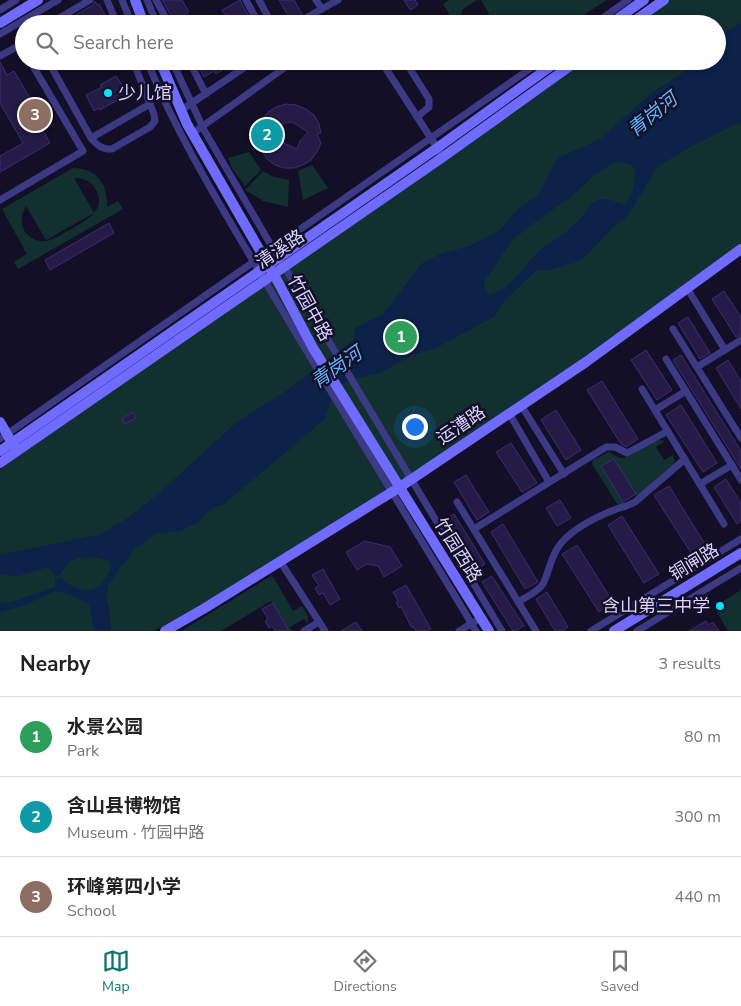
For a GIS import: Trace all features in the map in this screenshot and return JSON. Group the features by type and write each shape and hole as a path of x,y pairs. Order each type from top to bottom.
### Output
{"main road":[{"path":"24,12 38,0"},
{"path":"134,0 140,15"},
{"path":"623,15 644,0"},
{"path":"643,15 664,0"},
{"path":"0,23 15,16"},
{"name":"竹园中路","path":"164,70 180,111 258,258 396,489"},
{"name":"清溪路","path":"0,451 9,441 119,374 266,272 278,257 437,148 545,70"},
{"name":"清溪路","path":"278,257 443,157 564,70"},
{"name":"运漕路","path":"165,631 280,562 410,480 586,362 741,248"},
{"path":"0,422 9,441"},
{"name":"清溪路","path":"0,463 9,441"},
{"name":"竹园西路","path":"396,489 476,621 488,631"},
{"name":"铜闸路","path":"614,631 741,553"}],"street":[{"path":"0,10 16,0"},
{"path":"24,12 58,0"},
{"path":"64,15 90,0"},
{"path":"107,0 113,15"},
{"path":"122,0 128,15"},
{"path":"147,0 153,15"},
{"path":"156,0 164,15"},
{"path":"246,0 254,15"},
{"path":"259,0 267,15"},
{"path":"316,0 322,9"},
{"path":"311,15 338,0"},
{"path":"607,15 628,0"},
{"path":"0,34 15,20"},
{"path":"0,56 15,48"},
{"path":"0,200 83,151 35,70"},
{"path":"53,70 91,138 107,150 150,127 154,121 154,114 137,70"},
{"path":"151,70 179,132 258,258"},
{"path":"176,70 202,126 278,257 502,631"},
{"path":"194,70 206,94"},
{"path":"180,111 241,70"},
{"path":"192,133 281,70"},
{"path":"387,70 443,157"},
{"path":"411,70 429,99 429,107 417,117"},
{"path":"9,441 258,258 278,257 430,138 528,70"},
{"path":"91,138 150,104"},
{"path":"266,272 396,489"},
{"path":"687,288 725,350"},
{"path":"673,329 741,438"},
{"path":"697,367 741,340"},
{"path":"666,359 741,480"},
{"path":"642,389 724,524"},
{"path":"655,410 686,391"},
{"path":"521,405 564,474"},
{"path":"509,413 549,482"},
{"path":"474,529 606,447 615,447 627,453 668,431"},
{"path":"518,602 536,591 542,584 556,550 568,536 614,510 636,502 685,459"},
{"path":"700,484 732,466"},
{"path":"457,502 536,631"},
{"path":"591,631 741,539"},
{"path":"280,562 325,631"},
{"path":"637,631 741,568"},
{"path":"458,631 476,621 476,631"},
{"path":"304,631 319,622"}],"green space":[{"path":"449,0 477,0 463,9 461,15 448,15 443,4"},
{"path":"481,0 607,0 583,15 490,15"},
{"path":"670,0 741,0 741,244 585,357 489,423 240,582 175,620 153,631 0,631 0,469 571,70 726,70 726,15 649,15"},
{"path":"249,152 261,170 245,186 232,168 228,158"},
{"path":"312,165 328,188 303,200 298,171"},
{"path":"73,168 88,171 99,179 106,192 107,207 118,201 123,209 18,269 14,262 27,254 2,209","holes":["74,178 86,180 94,187 99,202 94,213","26,206 46,240 94,213 70,230 45,241 36,240 23,229 22,216"]},
{"path":"263,171 274,177 289,180 288,207 263,201 245,190"},
{"path":"658,440 665,441 656,447 664,460 673,455 675,461 672,466 637,496 614,459 602,466 624,504 621,506 617,504 592,464 593,460 609,452 624,458"},
{"path":"271,576 293,611 302,606 308,616 308,624 304,619 290,627 292,631 288,631 271,601 221,631 181,631"},
{"path":"741,590 741,631 728,631 714,607"}],"water":[{"name":"青岗河","path":"741,23 741,122 658,166 627,217 611,229 586,256 574,263 550,270 537,270 504,301 494,317 434,349 412,355 378,374 356,378 335,388 325,419 224,504 212,508 197,523 181,531 155,534 135,549 109,584 106,598 111,631 95,631 89,605 72,595 56,591 22,606 0,612 0,604 12,602 55,587 55,579 61,577 65,582 81,590 92,590 101,585 111,569 109,561 89,557 69,563 64,567 61,574 55,576 48,567 18,576 0,575 0,555 101,534 128,518 158,494 237,422 283,393 354,340 355,328 383,314 421,264 440,254 470,246 500,230 517,210 538,195 558,158 600,139 652,93 685,70 726,70 726,31","holes":["616,161 630,164 635,169 632,193 624,205 605,199 593,203 583,216 567,231 543,247 512,282 489,295 485,290 484,282 512,240 572,196 593,176"]}],"building":[{"path":"162,0 182,0 189,12 184,15 171,15"},
{"path":"240,0 248,15 225,15 222,10"},
{"path":"279,0 294,0 302,14 288,15"},
{"path":"404,0 415,0 418,5 410,10"},
{"path":"95,1 97,5 99,4 105,15 76,15 93,5"},
{"path":"0,62 7,75 14,71 38,112 34,115 50,143 0,172 0,156 23,143 0,103"},
{"path":"200,70 223,70 216,74 214,71 204,77"},
{"name":"少儿馆","path":"116,76 127,92 124,94 125,96 100,110 99,108 94,111 86,95 102,87 100,85"},
{"path":"286,104 296,105 314,115 319,124 321,133 317,134 321,143 311,160 303,165 294,168 284,168 275,165 267,159 261,150 258,130 261,121 268,112","holes":["292,122 308,132 300,141 297,149 282,142 276,128 280,124"]},
{"path":"109,223 114,233 50,270 45,260"},
{"path":"724,291 741,317 741,335 736,337 712,299"},
{"path":"688,317 710,353 700,359 678,323"},
{"path":"646,350 672,390 657,400 631,360"},
{"path":"681,355 741,451 741,469 673,360"},
{"path":"728,360 741,381 741,409 716,368"},
{"path":"602,381 638,439 626,447 621,444 587,390"},
{"path":"681,405 717,463 703,472 666,415"},
{"path":"556,410 581,450 566,460 541,420"},
{"path":"133,412 136,418 125,424 122,419"},
{"path":"511,443 537,483 522,492 496,452"},
{"path":"614,459 636,494 623,502 601,466"},
{"path":"466,475 489,512 477,520 454,482"},
{"path":"726,479 741,503 741,521 737,524 714,487"},
{"path":"669,486 705,544 691,553 654,495"},
{"path":"560,500 571,518 557,526 546,508"},
{"path":"454,514 485,564 475,571 444,520"},
{"path":"622,516 659,574 644,583 608,525"},
{"path":"503,524 538,582 525,589 491,532"},
{"path":"365,541 390,547 402,566 384,577 378,566 367,564 357,570 346,552"},
{"path":"577,545 613,602 599,612 562,554"},
{"path":"323,569 340,599 330,605 323,593 319,595 315,588 319,586 312,575"},
{"path":"492,576 524,626 516,631 513,631 482,582"},
{"path":"406,585 431,629 416,631 414,627 412,628 401,607 399,608 396,602 398,601 393,592"},
{"path":"547,592 568,627 562,631 555,631 536,599"},
{"path":"273,603 289,631 275,631 272,626 269,628 265,621 268,619 262,609"},
{"path":"706,621 708,625 713,622 719,631 689,631"},
{"path":"356,622 362,631 341,631"}],"place":[{"name":"少儿馆","path":"108,93"},
{"name":"环峰第四小学","path":"35,115"},
{"name":"含山县博物馆","path":"267,135"},
{"name":"水景公园","path":"401,337"},
{"name":"含山第三中学","path":"720,606"}]}
